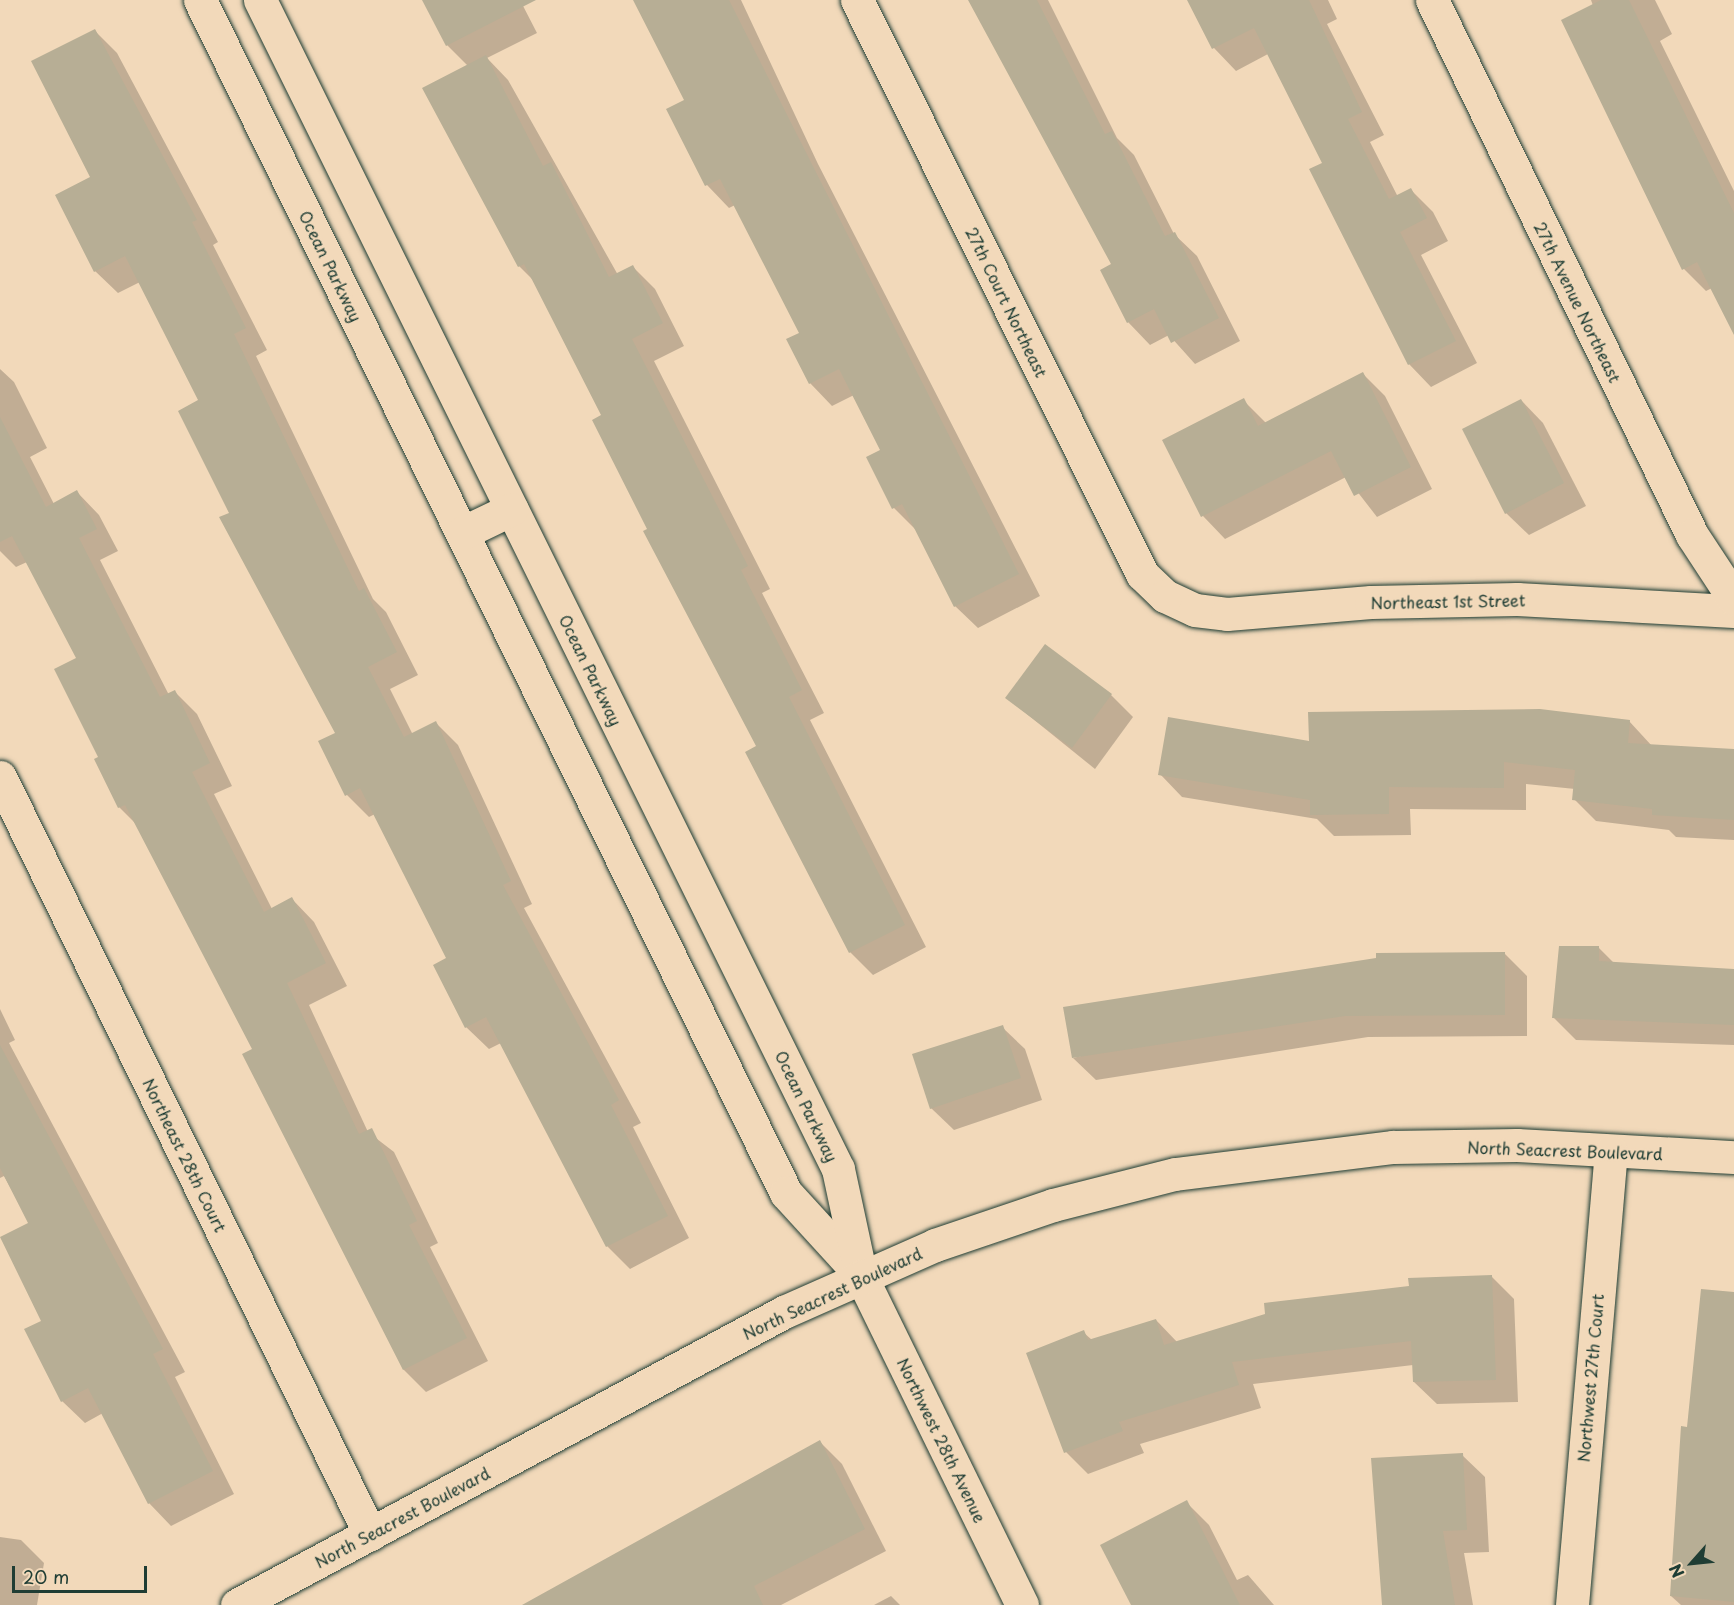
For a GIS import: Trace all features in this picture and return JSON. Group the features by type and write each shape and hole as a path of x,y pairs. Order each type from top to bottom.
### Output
{"street":[{"name":"Ocean Parkway","path":"201,0 786,1193 861,1276"},
{"name":"Ocean Parkway","path":"260,0 838,1169 861,1276"},
{"name":"27th Court Northeast","path":"857,0 1142,574 1166,596"},
{"name":"27th Avenue Northeast","path":"1432,0 1692,535 1734,599"},
{"path":"462,533 512,509"},
{"name":"Northeast 1st Street","path":"1166,596 1195,610 1227,614 1371,602 1517,599 1734,611"},
{"name":"Northeast 28th Court","path":"0,777 370,1534"},
{"name":"North Seacrest Boulevard","path":"237,1605 861,1276 1053,1205 1175,1174 1392,1147 1517,1145 1734,1157"},
{"name":"Northwest 27th Court","path":"1572,1605 1611,1152"},
{"name":"Northwest 28th Avenue","path":"861,1276 1022,1605"}],"building":[{"path":"422,0 536,0 446,46"},
{"path":"633,0 729,0 1019,574 954,607 902,504 892,509 866,457 880,450 839,369 809,384 786,339 799,333 720,179 705,186 666,109 684,100"},
{"path":"968,0 1037,0 1105,134 1112,131 1165,236 1175,232 1219,318 1171,343 1154,309 1127,323 1100,270 1111,264"},
{"path":"1187,0 1309,0 1362,112 1348,119 1389,199 1411,188 1427,218 1400,232 1456,341 1408,365 1309,169 1322,163 1254,28 1212,49"},
{"path":"1601,0 1629,0 1734,213 1734,335 1697,262 1682,270 1561,20"},
{"path":"95,29 197,220 192,222 246,328 234,334 359,591 364,588 397,652 368,667 404,737 436,721 511,881 503,885 619,1100 611,1105 668,1216 606,1247 486,1017 465,1028 433,965 446,958 360,788 345,796 318,741 335,733 219,517 229,513 178,411 198,400 125,256 94,272 55,195 90,177 31,61"},
{"path":"486,55 543,166 551,162 609,277 633,265 663,323 632,339 748,566 741,570 802,690 789,697 905,925 849,953 745,752 756,746 643,531 647,529 592,420 601,415 524,264 518,267 422,88"},
{"path":"1363,372 1411,467 1354,496 1331,451 1201,517 1162,440 1244,398 1258,426"},
{"path":"1521,399 1564,483 1505,514 1462,429"},
{"path":"0,417 46,507 77,490 97,529 79,538 160,697 175,690 210,763 192,772 264,912 292,897 326,963 287,983 359,1134 372,1128 417,1221 409,1225 467,1338 403,1370 242,1054 252,1049 125,805 118,808 94,759 98,757 54,669 76,658 12,536 0,542"},
{"path":"1045,644 1112,694 1072,748 1005,698"},
{"path":"1540,709 1630,720 1628,743 1734,749 1734,820 1652,815 1652,809 1572,800 1575,770 1504,762 1504,788 1389,787 1389,814 1310,815 1310,800 1158,775 1168,717 1309,741 1308,712"},
{"path":"1559,946 1599,946 1599,961 1734,969 1734,1025 1552,1018"},
{"path":"1505,952 1505,1015 1345,1016 1072,1058 1063,1007 1376,958 1376,953"},
{"path":"1003,1025 1021,1078 930,1109 912,1054"},
{"path":"0,1045 163,1349 153,1354 213,1471 148,1504 88,1388 61,1402 24,1329 41,1321 0,1237 28,1223 0,1168"},
{"path":"1492,1275 1496,1380 1413,1382 1411,1341 1232,1362 1239,1385 1119,1422 1123,1431 1064,1453 1026,1353 1084,1330 1088,1340 1156,1319 1164,1345 1265,1314 1264,1303 1409,1286 1408,1278"},
{"path":"1701,1289 1734,1292 1734,1602 1670,1596 1681,1426 1687,1427"},
{"path":"820,1440 865,1529 754,1586 763,1605 522,1605"},
{"path":"1463,1453 1467,1530 1443,1531 1455,1605 1382,1605 1371,1458"},
{"path":"1187,1500 1240,1605 1131,1605 1100,1545"}]}
